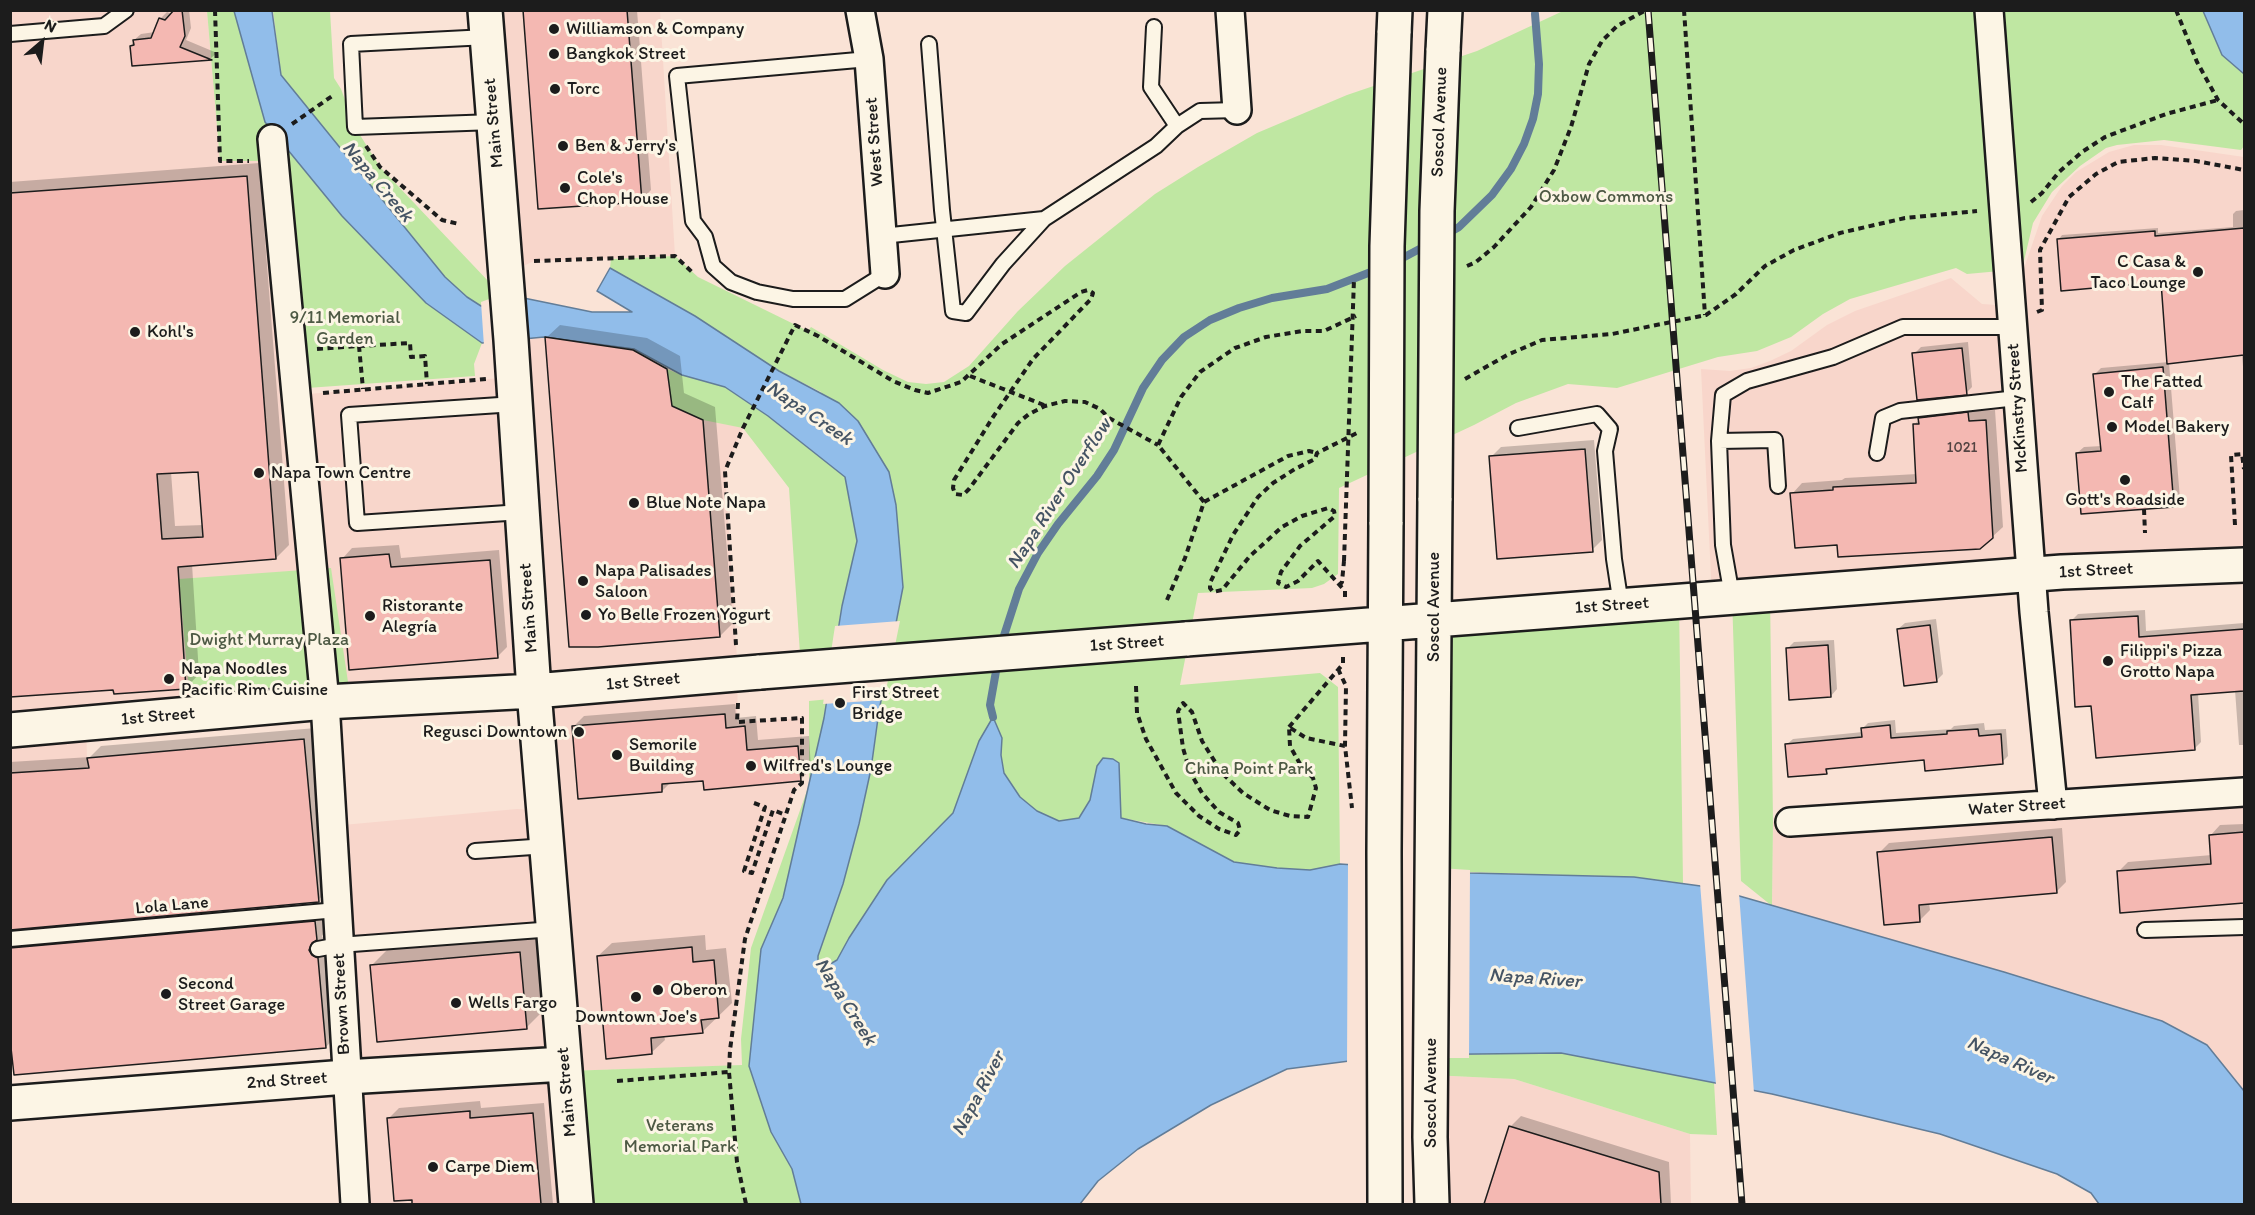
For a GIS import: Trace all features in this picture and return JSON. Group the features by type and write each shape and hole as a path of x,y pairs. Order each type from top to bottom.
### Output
{"main road":[{"name":"Soscol Avenue","path":"1432,1204 1437,211 1445,10"},
{"path":"1385,1204 1384,852 1388,198 1395,22"},
{"name":"Main Street","path":"486,24 494,122 520,268 514,380 534,691 576,1204"},
{"name":"1st Street","path":"10,730 325,702 534,691 1732,596 2062,572 2244,565"},
{"name":"2nd Street","path":"10,1103 346,1077 564,1064"}],"street":[{"name":"West Street","path":"860,10 869,59 885,274"},
{"path":"1230,10 1237,110"},
{"name":"McKinstry Street","path":"1989,10 2031,575 2053,805"},
{"name":"Brown Street","path":"273,150 325,702 337,910 328,947 346,1077 355,1204"},
{"name":"Water Street","path":"1790,822 2244,792"}],"lane":[{"path":"10,34 104,26 126,10"},
{"path":"486,24 351,44 355,127 494,122"},
{"path":"1154,27 1150,87 1177,126"},
{"path":"929,44 944,231 953,311 966,313 1003,264 1044,219 1156,146 1177,126 1200,111 1237,110"},
{"path":"869,59 677,76 693,221 705,237 713,266 731,282 757,292 793,299 845,299 885,274"},
{"path":"882,236 1044,219"},
{"path":"1732,596 1723,545 1719,441 1723,395 1747,381 1833,357 1903,327 2012,327"},
{"path":"514,380 349,416 357,523 522,512"},
{"path":"1877,453 1883,418 1900,411 2017,398"},
{"path":"1518,428 1597,414 1610,429 1605,451 1614,559 1621,605"},
{"path":"1719,441 1774,440 1778,486"},
{"path":"475,851 547,846"},
{"name":"Lola Lane","path":"10,939 337,910"},
{"path":"2145,930 2244,927"},
{"path":"328,947 554,929"}],"path":[{"path":"215,10 220,161 273,150 341,89"},
{"path":"1476,262 1494,247 1532,207 1554,170 1571,127 1589,64 1602,41 1617,26 1646,10"},
{"path":"1684,10 1706,315"},
{"path":"2176,10 2197,62 2218,100 2244,124"},
{"path":"1480,372 1507,355 1542,340 1612,334 1706,315 1736,294 1765,266 1794,250 1840,233 1905,218 2026,206 2042,193 2059,172 2082,152 2105,137 2166,114 2218,100"},
{"path":"355,127 380,167 442,220 459,224"},
{"path":"2037,312 2042,310 2040,250 2069,197 2096,174 2118,162 2155,158 2196,161 2244,170"},
{"path":"520,268 675,256 698,277"},
{"path":"1339,586 1344,561 1354,270"},
{"path":"785,320 818,336 893,381 928,393 950,387 970,376 1002,344 1081,292 1088,290 1093,293 1086,304 1033,359 1011,392 954,480 955,494 963,495 969,489 1018,423 1045,406 1065,400 1085,402 1100,409 1109,418 1158,446 1204,502"},
{"path":"746,1204 737,1162 729,1072 744,939 794,790 802,783 802,718 737,722 749,673 725,471 743,428 795,325"},
{"path":"1158,446 1181,397 1200,372 1235,348 1266,337 1302,330 1324,331"},
{"path":"292,351 410,343 411,357 425,356 427,384"},
{"path":"359,346 363,389"},
{"path":"970,376 1045,406"},
{"path":"296,395 427,384 514,380"},
{"path":"1167,600 1185,558 1204,502 1288,456 1309,451 1317,453 1315,459 1294,468 1258,497 1233,535 1212,576 1210,588 1213,592 1222,590 1250,556 1282,527 1302,516 1328,508 1334,511 1335,516 1300,546 1281,572 1278,583 1286,587 1298,581 1318,561 1345,591"},
{"path":"2235,525 2231,455 2242,454 2244,469"},
{"path":"2144,509 2145,533"},
{"path":"1136,686 1137,713 1146,739 1176,794 1199,816 1219,829 1236,835 1240,830 1238,823 1219,812 1202,793 1190,772 1183,748 1178,711 1183,703 1192,712 1202,741 1222,773 1243,793 1270,810 1290,816 1308,817 1316,788 1313,778 1300,764 1290,746 1289,727 1343,664"},
{"path":"1338,669 1346,686 1345,746 1353,815"},
{"path":"1289,727 1306,738 1345,746"},
{"path":"754,803 765,807 744,871 752,873 772,810 786,815"},
{"path":"616,1081 729,1072"}],"shaded area":[{"path":"11,11 207,11 220,160 274,161 296,395 513,377 511,340 544,337 634,349 682,375 743,428 725,471 738,675 737,722 802,718 802,783 794,790 745,939 729,1066 566,1071 578,1204 355,1204 332,826 517,809 544,811 534,691 189,685 191,714 86,723 102,931 11,939"},
{"path":"485,11 660,11 675,256 534,261 506,274"},
{"path":"2134,145 2161,145 2244,157 2244,567 1712,598 1701,369 1730,371 1751,368 1791,351 1827,325 1855,311 1951,278 1982,304 2011,306 2042,216 2062,186 2076,172 2109,152"},
{"path":"2244,792 2244,1091 2207,1045 2004,972 1772,906 1773,822"},
{"path":"1430,1075 1514,1079 1690,1134 1691,1204 1432,1204"}],"green space":[{"name":"9/11 Memorial Garden","path":"207,11 236,11 265,122 342,216 426,303 482,343 474,364 475,376 293,389 274,161 220,161"},
{"path":"273,11 330,11 334,78 341,89 355,127 380,167 508,302 481,306 445,277 281,75"},
{"name":"Oxbow Commons","path":"1563,11 2203,11 2222,55 2244,74 2244,146 2241,150 2164,140 2106,148 2080,166 2052,192 2033,223 2022,269 1967,274 1956,268 1850,299 1823,314 1791,337 1757,351 1718,357 1617,388 1568,384 1516,403 1339,488 1338,574 1324,584 1312,588 1198,593 1180,685 1320,673 1338,687 1340,864 1310,870 1234,862 1167,826 1121,818 1119,795 1097,766 1090,800 1079,818 1059,821 1037,811 1020,797 1004,773 1001,755 1002,738 993,717 953,813 887,880 837,960 822,969 818,964 818,956 843,884 859,824 903,587 821,392 779,371 695,316 610,268 611,259 675,256 698,277 808,331 811,327 883,370 908,382 926,384 944,382 969,366 1018,311 1065,266 1155,194 1198,167 1257,133 1347,95 1477,51"},
{"path":"667,369 725,387 768,416 845,477 857,540 831,666 801,669 789,488 743,428 703,420 672,406"},
{"name":"Dwight Murray Plaza","path":"331,568 351,702 191,714 179,579"},
{"path":"1770,593 1772,906 1741,881 1732,596"},
{"path":"1679,601 1683,883 1634,877 1432,871 1435,620"},
{"name":"Veterans Memorial Park","path":"830,699 783,898 761,949 771,1132 792,1169 801,1204 576,1204 566,1071 742,1065 741,1039 751,948 809,785 809,701"},
{"path":"1561,1053 1714,1082 1717,1135 1690,1134 1514,1079 1431,1075 1431,1055"}],"water":[{"path":"234,11 272,11 281,75 445,277 467,297 481,306 514,296 592,312 632,312 597,291 610,268 695,316 779,371 839,403 858,421 889,472 896,505 903,587 859,824 843,884 818,956 818,964 822,969 837,960 887,880 953,813 979,741 993,717 1002,738 1001,755 1004,773 1020,797 1037,811 1059,821 1079,818 1090,800 1097,766 1103,758 1113,759 1119,763 1121,818 1167,826 1234,862 1310,870 1340,864 1470,873 1634,877 1708,887 2004,972 2162,1021 2207,1045 2244,1091 2244,1204 2099,1204 2091,1193 2057,1174 1940,1134 1772,1094 1561,1053 1396,1055 1287,1069 1211,1105 1138,1149 1098,1181 1080,1204 801,1204 792,1169 771,1132 749,1066 761,949 783,898 824,718 842,606 857,541 845,477 768,416 725,387 682,375 634,349 544,337 482,343 426,303 342,216 265,122"},
{"path":"2203,11 2244,11 2244,74 2222,55"}],"pier":[{"path":"492,298 523,342 484,346 481,302"},
{"path":"900,621 884,700 823,704 835,626"},
{"path":"1348,862 1470,870 1469,1058 1396,1058 1347,1065"},
{"path":"1700,883 1739,893 1754,1093 1716,1085"}],"building":[{"path":"174,10 182,10 185,36 180,47 212,60 132,66 130,46 134,45 133,40 151,38 159,18 165,20"},
{"path":"523,10 627,10 642,202 538,209"},
{"name":"Kohl's","path":"247,176 276,559 178,567 186,689 114,694 113,690 10,697 10,193","holes":["198,472 203,537 162,539 157,474"]},
{"path":"2244,228 2244,355 2167,364 2161,282 2061,291 2057,239 2155,231 2155,236"},
{"path":"545,337 633,350 667,369 672,406 703,420 720,637 598,647 569,647"},
{"path":"1962,348 1967,395 1917,400 1912,353"},
{"path":"2163,367 2174,507 2081,514 2076,453 2101,451 2093,374"},
{"path":"1968,412 1969,421 1986,420 1993,538 1980,549 1838,557 1837,545 1795,548 1790,493 1833,490 1833,487 1916,483 1913,424 1919,424 1918,418"},
{"path":"1585,449 1593,552 1497,559 1489,456"},
{"path":"389,554 391,567 490,560 498,658 349,670 340,558"},
{"path":"2138,616 2139,637 2244,629 2244,691 2191,695 2195,750 2096,758 2091,706 2075,707 2070,620"},
{"path":"1930,625 1937,682 1904,686 1897,629"},
{"path":"1828,645 1831,697 1789,700 1786,648"},
{"path":"725,714 726,728 745,726 747,750 798,746 801,781 704,790 703,781 662,784 662,792 578,799 572,726"},
{"path":"1890,725 1891,738 1978,729 1979,736 2001,734 2003,764 1925,771 1924,760 1826,769 1827,774 1788,777 1785,744 1862,737 1861,728"},
{"path":"304,739 319,902 10,930 10,773 89,768 87,758"},
{"path":"2244,832 2244,903 2120,913 2117,871 2211,864 2209,835"},
{"path":"2052,837 2057,893 1919,905 1920,922 1884,925 1877,852"},
{"name":"Second Street Garage","path":"315,921 317,940 312,943 309,950 318,958 326,1048 14,1075 10,1039 10,948"},
{"name":"Oberon","path":"692,947 693,962 714,960 719,1018 701,1020 703,1033 651,1038 652,1054 606,1059 597,956"},
{"path":"520,952 527,1029 377,1042 370,965"},
{"path":"470,1111 470,1118 533,1113 541,1204 412,1204 412,1200 394,1201 387,1118"},
{"path":"1509,1126 1659,1172 1661,1204 1484,1204"}],"waterway":[{"name":"Napa River Overflow","path":"1445,235 1459,227 1492,195 1511,169 1524,144 1533,119 1538,94 1539,64 1535,14"},
{"name":"Napa River Overflow","path":"1395,262 1429,244"},
{"name":"Napa River Overflow","path":"1000,648 1019,589 1038,553 1097,476 1114,450 1143,388 1162,360 1184,337 1210,320 1239,308 1272,298 1327,289 1381,268"},
{"name":"Napa River Overflow","path":"993,717 990,705 998,660"}],"railway":[{"path":"1648,10 1742,1204"}],"place":[{"name":"Williamson & Company","path":"554,29"},
{"name":"Bangkok Street","path":"554,54"},
{"name":"Torc","path":"555,89"},
{"name":"Ben & Jerry's","path":"563,146"},
{"name":"Cole's Chop House","path":"565,188"},
{"name":"C Casa & Taco Lounge","path":"2198,272"},
{"name":"Kohl's","path":"135,332"},
{"name":"The Fatted Calf","path":"2109,392"},
{"name":"Model Bakery","path":"2112,427"},
{"name":"Napa Town Centre","path":"259,473"},
{"name":"Gott's Roadside","path":"2125,480"},
{"name":"Blue Note Napa","path":"634,503"},
{"name":"Napa Palisades Saloon","path":"583,581"},
{"name":"Yo Belle Frozen Yogurt","path":"586,615"},
{"name":"Ristorante Alegría","path":"370,616"},
{"name":"Filippi's Pizza Grotto Napa","path":"2108,661"},
{"name":"Napa Noodles Pacific Rim Cuisine","path":"169,679"},
{"name":"First Street Bridge","path":"840,703"},
{"name":"Regusci Downtown","path":"579,732"},
{"name":"Semorile Building","path":"617,755"},
{"name":"Wilfred's Lounge","path":"751,766"},
{"name":"Oberon","path":"658,990"},
{"name":"Second Street Garage","path":"166,994"},
{"name":"Downtown Joe's","path":"636,997"},
{"name":"Wells Fargo","path":"456,1003"},
{"name":"Carpe Diem","path":"433,1167"}],"water label":[{"name":"Napa Creek","path":"377,182"},
{"name":"Napa Creek","path":"809,414"},
{"name":"Napa River","path":"1535,979"},
{"name":"Napa Creek","path":"845,1002"},
{"name":"Napa River","path":"2010,1061"},
{"name":"Napa River","path":"979,1094"}],"park label":[{"name":"China Point Park","path":"1249,769"}]}
